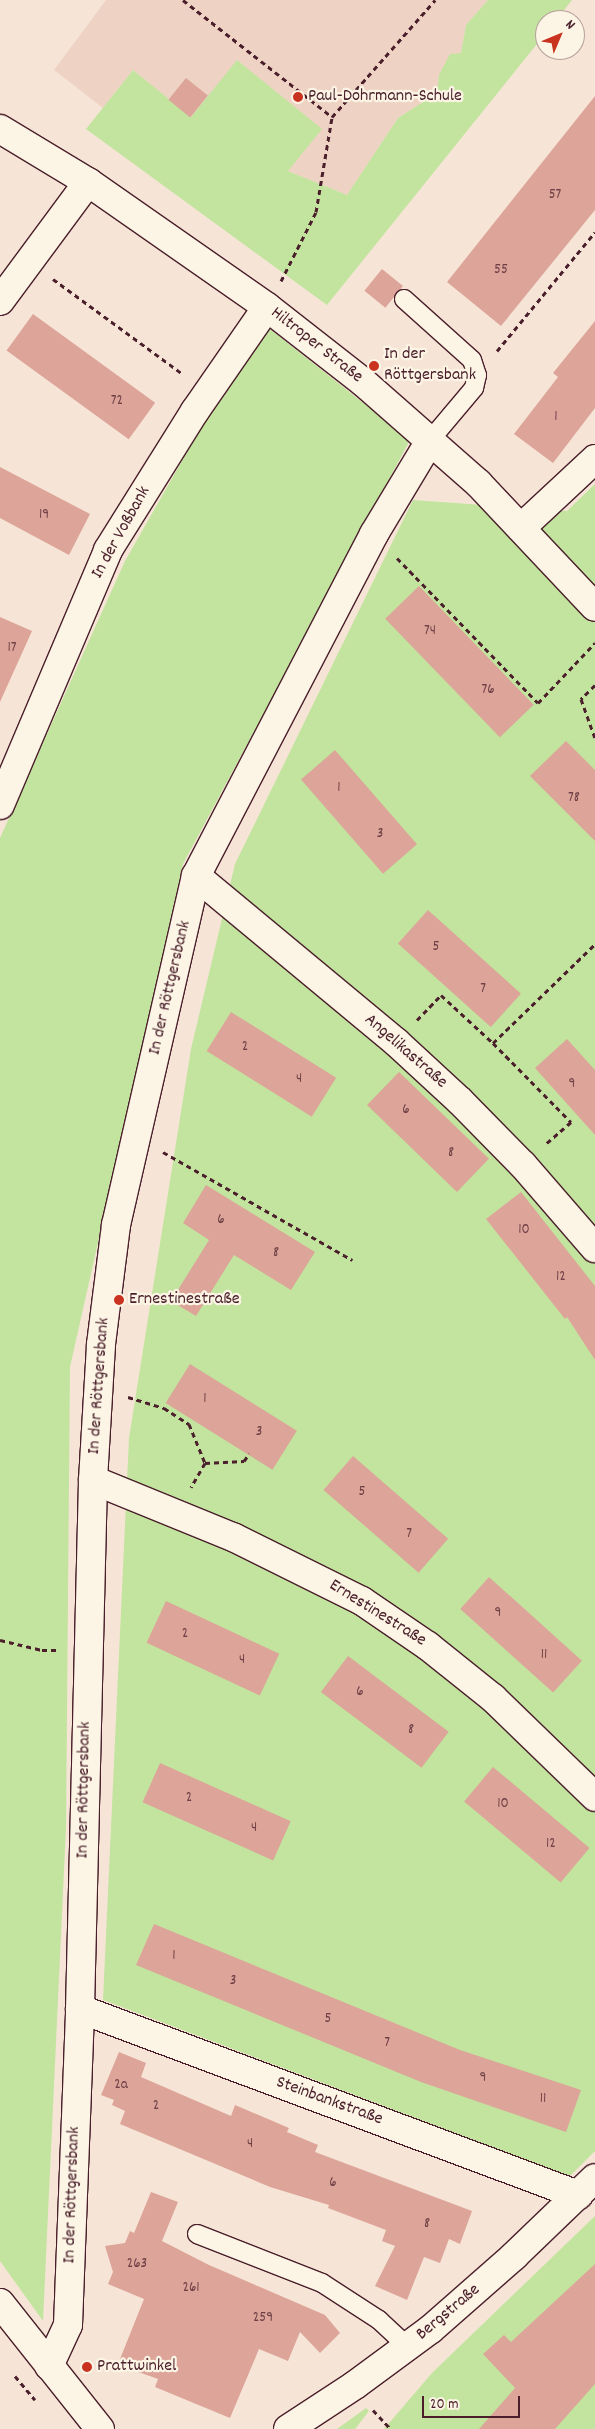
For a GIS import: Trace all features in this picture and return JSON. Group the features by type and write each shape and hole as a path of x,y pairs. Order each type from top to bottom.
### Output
{"street":[{"name":"Hiltroper Straße","path":"0,129 88,182 267,308 431,440 521,528 595,607"},
{"path":"0,301 88,182"},
{"name":"In der Voßbank","path":"0,805 108,550 208,392 267,308"},
{"name":"In der Röttgersbank","path":"49,2366 68,2325 80,2009 93,1480 98,1392 116,1225 196,876 374,534 431,440"},
{"path":"521,528 595,459"},
{"name":"Angelikastraße","path":"196,876 396,1042 460,1101 523,1165 595,1248"},
{"name":"Ernestinestraße","path":"93,1480 176,1513 291,1563 370,1607 428,1646 493,1698 595,1797"},
{"name":"Steinbankstraße","path":"80,2009 586,2186"},
{"name":"Bergstraße","path":"288,2429 408,2347 514,2256 586,2186"},
{"path":"0,2303 100,2429"}],"lane":[{"path":"404,299 472,360 477,375 474,388 431,440"},
{"path":"197,2234 322,2283 379,2320 408,2347"}],"path":[{"path":"183,0 332,117"},
{"path":"267,308 316,212 332,117 435,0"},
{"path":"477,375 595,232"},
{"path":"29,262 208,392"},
{"path":"374,534 538,703 595,643"},
{"path":"595,685 581,699 595,738"},
{"path":"493,1043 595,944"},
{"path":"396,1042 442,995 493,1043 571,1122 523,1165"},
{"path":"137,1137 352,1260"},
{"path":"98,1392 115,1393 164,1408 189,1424 204,1463"},
{"path":"204,1463 244,1461 249,1454"},
{"path":"176,1513 204,1463"},
{"path":"0,1640 42,1650 88,1650"}],"shaded area":[{"name":"Paul-Dohrmann-Schule","path":"106,0 488,0 466,25 461,54 439,75 437,93 398,118 347,195 288,171 276,186 133,70 103,108 54,70"}],"green space":[{"path":"488,0 572,0 564,10 535,10 535,46 327,305 86,129 133,70 191,117 237,60 322,129 288,171 347,195 398,118 437,93 439,75 450,54 461,53 466,25"},
{"path":"261,322 410,440 183,864 70,1367 66,1828 43,2321 0,2261 0,838 125,561"},
{"path":"595,484 595,2151 570,2176 103,2000 129,1438 191,1049 235,864 413,500 567,511"},
{"path":"595,2216 595,2429 384,2429 432,2373"},
{"path":"366,2408 369,2411 355,2429 337,2429"}],"building":[{"path":"186,78 208,96 190,117 168,100"},
{"path":"595,96 595,210 501,326 447,282"},
{"path":"382,269 403,286 385,308 364,291"},
{"path":"33,314 155,403 129,439 7,350"},
{"path":"595,321 595,408 553,463 514,434 558,377 553,373"},
{"path":"0,467 90,514 69,555 0,518"},
{"path":"419,586 534,705 500,737 385,619"},
{"path":"0,617 32,631 0,702"},
{"path":"566,741 595,770 595,841 530,776"},
{"path":"335,750 417,844 383,874 301,780"},
{"path":"428,910 521,994 491,1027 398,943"},
{"path":"231,1012 336,1078 312,1117 207,1051"},
{"path":"567,1039 595,1070 595,1135 535,1068"},
{"path":"399,1072 489,1159 457,1192 367,1105"},
{"path":"206,1185 315,1252 291,1290 234,1255 196,1316 171,1301 209,1240 183,1223"},
{"path":"521,1192 595,1286 595,1360 567,1317 565,1319 486,1219"},
{"path":"190,1364 297,1431 272,1470 166,1403"},
{"path":"353,1456 448,1539 419,1573 323,1490"},
{"path":"489,1577 582,1661 553,1693 460,1609"},
{"path":"166,1601 279,1654 260,1696 147,1643"},
{"path":"348,1656 449,1732 422,1768 321,1692"},
{"path":"160,1763 291,1821 273,1860 143,1802"},
{"path":"493,1767 590,1848 561,1882 464,1801"},
{"path":"154,1924 460,2050 581,2090 566,2132 421,2082 136,1965"},
{"path":"119,2052 146,2063 141,2077 231,2116 235,2105 289,2128 287,2132 318,2145 315,2152 472,2211 460,2244 449,2239 440,2263 424,2257 407,2300 375,2286 395,2246 382,2241 386,2230 328,2208 329,2205 270,2187 120,2124 125,2111 112,2105 114,2100 101,2095"},
{"path":"151,2192 178,2202 162,2241 209,2265 325,2315 340,2333 320,2353 300,2332 288,2361 259,2349 230,2418 155,2387 158,2379 130,2369 132,2364 120,2359 144,2299 108,2284 113,2272 105,2246 125,2243 130,2231 134,2233"},
{"path":"595,2264 595,2384 555,2429 479,2429 515,2388 483,2354 504,2335 511,2342"}],"place":[{"name":"Paul-Dohrmann-Schule","path":"298,97"},
{"name":"In der Röttgersbank","path":"374,366"},
{"name":"Ernestinestraße","path":"119,1300"},
{"name":"Prattwinkel","path":"87,2367"}]}
